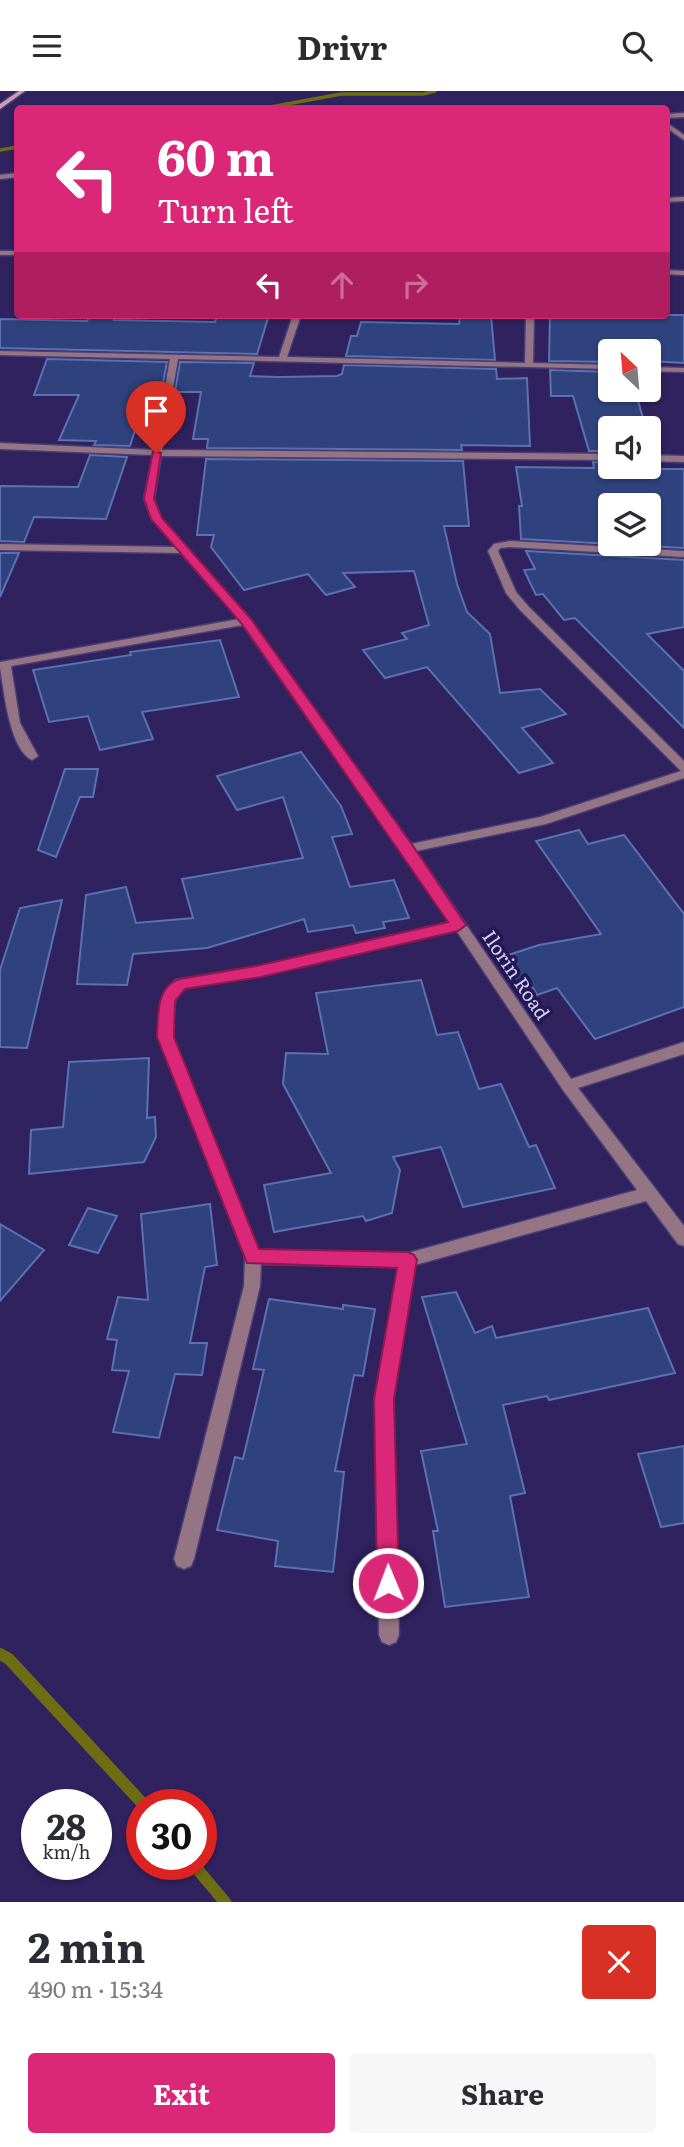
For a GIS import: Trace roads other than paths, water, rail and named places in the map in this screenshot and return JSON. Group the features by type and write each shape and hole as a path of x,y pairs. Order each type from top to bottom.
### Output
{"main road":[{"path":"0,107 22,91"}],"street":[{"path":"670,127 684,138"},
{"path":"282,359 295,319"},
{"path":"528,365 530,319"},
{"path":"0,353 598,367"},
{"name":"Ilorin Road","path":"174,356 149,499 157,519 246,621 408,849 568,1086 684,1239"},
{"path":"662,369 684,370"},
{"path":"0,446 156,453 598,457"},
{"path":"661,458 684,459"},
{"path":"408,849 542,821 684,771 524,608 511,593 493,551 497,546 510,544 684,554"},
{"path":"0,547 183,550"},
{"path":"32,756 14,723 2,665 246,621"},
{"path":"184,1559 252,1286 253,1257 165,1037 167,1000 180,984 261,971 458,925"},
{"path":"568,1086 684,1048"},
{"path":"253,1257 408,1260 649,1193"},
{"path":"389,1635 384,1399 408,1260"}],"waterway":[{"path":"282,105 341,94 423,94 435,91"},
{"path":"0,150 14,148"},
{"path":"0,1654 9,1659 129,1789"},
{"path":"206,1880 225,1902"}]}
